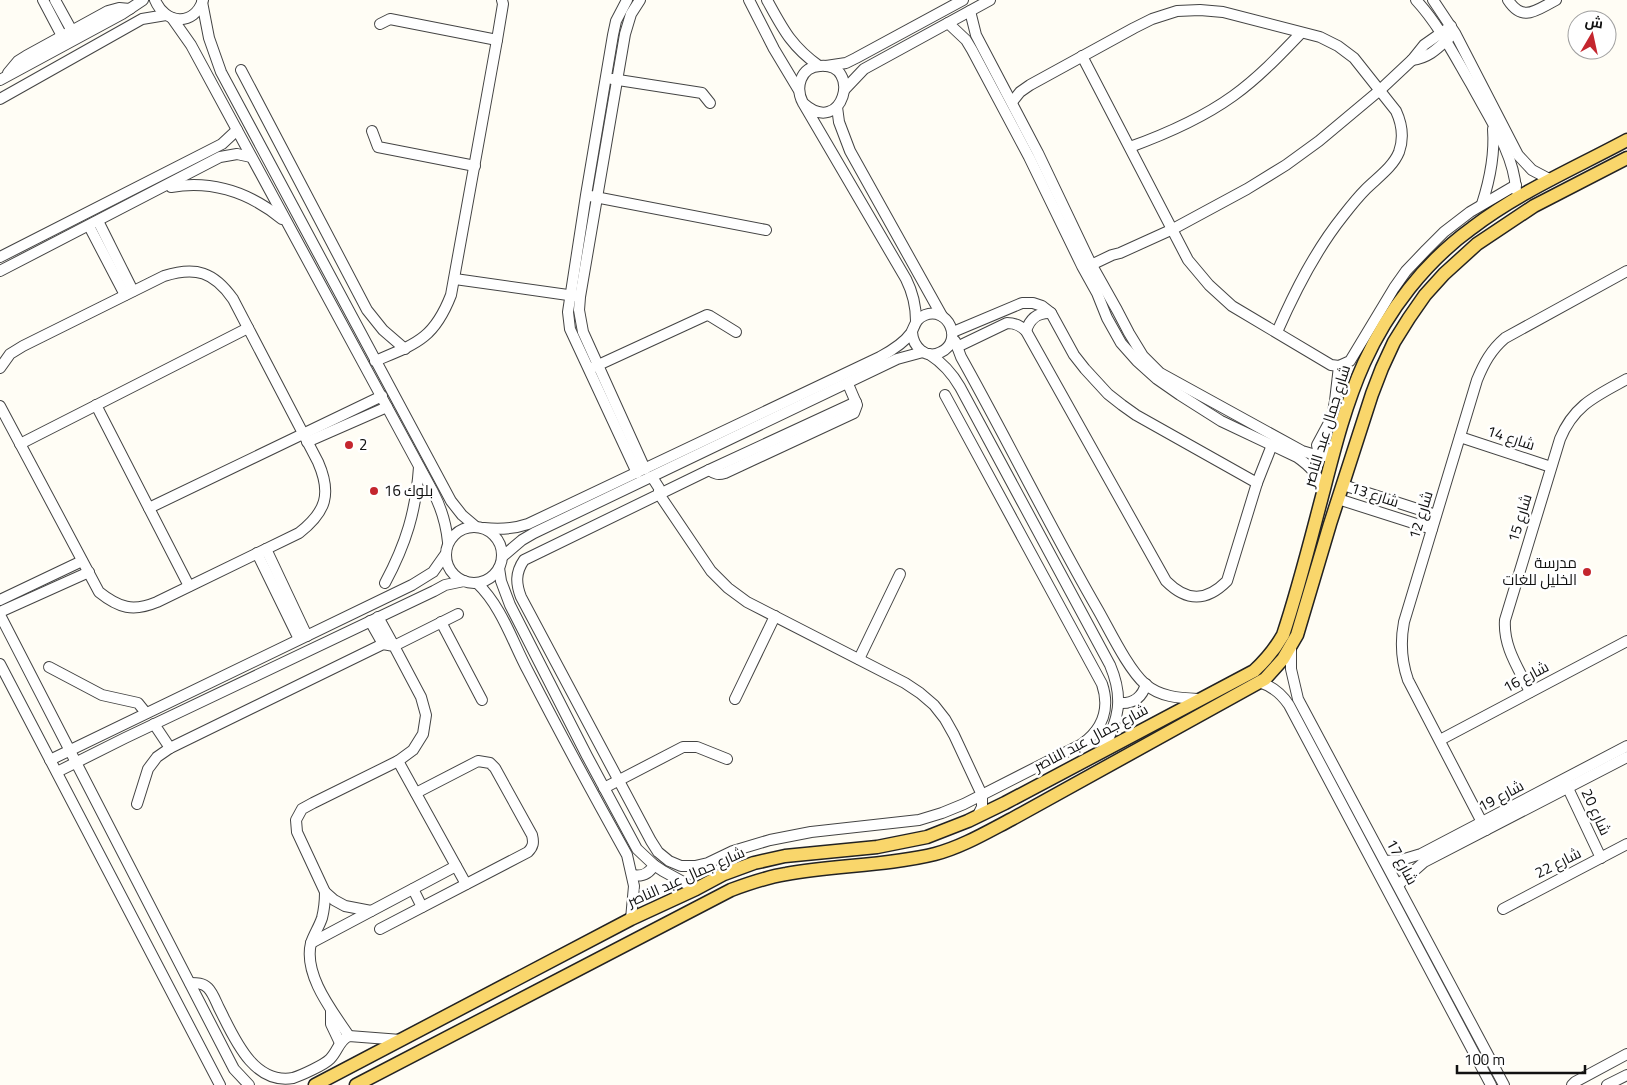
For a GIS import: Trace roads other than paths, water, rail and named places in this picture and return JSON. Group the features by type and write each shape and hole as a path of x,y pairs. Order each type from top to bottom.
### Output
{"main road":[{"name":"شارع جمال عبد الناصر","path":"315,1085 631,919 724,874 754,863 785,856 877,847 927,837 977,817 1005,803 1254,670 1266,661 1283,635 1333,454 1354,388 1376,340 1404,295 1421,275 1455,242 1488,216 1517,198 1627,140"},
{"name":"شارع جمال عبد الناصر","path":"356,1085 731,890 759,880 788,873 880,864 936,854 973,839 1012,820 1259,682 1275,670 1291,648 1382,368 1394,342 1425,295 1444,274 1477,244 1534,206 1627,158"},
{"path":"513,981 512,990 521,999"},
{"path":"483,997 493,1005 495,1013"}],"street":[{"path":"43,0 62,36"},
{"path":"56,0 72,31"},
{"path":"3,78 130,9 143,0"},
{"path":"155,0 159,9 169,17 191,45 441,508 446,525 448,542 446,561 449,570 456,577 464,581 477,583 490,578 499,568 502,548 492,533 479,527 462,515 451,501 221,72 209,38 202,1"},
{"path":"375,361 419,341 431,330 443,314 451,295 476,166 503,4 502,0"},
{"path":"627,0 616,21 586,195 575,296 580,324 644,475 652,492 659,494 711,571 728,588 747,602 905,683 934,705 954,735 982,795 982,807 977,817"},
{"path":"640,0 626,25 596,197 575,296 568,312 570,329 588,369 644,475"},
{"path":"502,557 534,533 644,475 880,357 902,342 912,332 916,321 916,306 906,279 803,103 798,89 774,49 749,0"},
{"path":"767,0 793,44 805,56 822,66 833,69 844,81 845,89 841,102 829,111 819,112 810,109 803,103"},
{"path":"798,89 802,76 806,71 856,58 963,0"},
{"path":"845,89 864,69 990,0"},
{"path":"1416,0 1444,36 1509,148 1541,176 1551,180"},
{"path":"1433,0 1453,29 1509,148 1517,198"},
{"path":"1508,0 1514,9 1529,13 1556,0"},
{"path":"0,99 142,19 153,16 182,19 191,16 198,10 202,1"},
{"path":"3,78 18,61 62,36 113,9 130,9"},
{"path":"970,11 976,36 976,48 1029,157 1093,272 1117,310 1128,334 1143,356 1160,373 1299,454 1320,480 1324,490"},
{"path":"1012,102 1020,92 1030,85 1082,56 1134,28 1177,11 1224,12 1320,38 1338,46 1354,58 1396,111 1402,131 1402,142 1394,162 1348,209 1324,243 1290,301 1277,332"},
{"path":"380,24 390,19 497,40"},
{"path":"948,23 976,48 1002,83 1038,153 1093,272 1111,327 1121,343 1137,362 1157,379 1221,420 1272,445 1299,454 1319,456 1333,454"},
{"path":"1093,272 1116,260 1120,253 1173,229 1247,189 1281,168 1319,141 1380,90 1412,60 1424,45 1444,36 1453,29"},
{"path":"1130,147 1166,134 1200,117 1233,97 1258,76 1300,34"},
{"path":"1082,56 1188,260 1209,285 1232,306 1327,363 1339,366 1347,363 1352,358 1382,306 1406,271 1444,232 1482,204 1516,185"},
{"path":"241,70 367,310 383,330 405,348"},
{"path":"606,78 702,93 710,103"},
{"path":"1002,83 1016,86 1030,85"},
{"path":"837,106 841,130 850,151 942,316 951,326 956,347 1081,580 1132,669 1146,684 1164,695 1175,698 1198,699"},
{"path":"1482,204 1494,150 1493,123"},
{"path":"0,257 222,144 237,130"},
{"path":"372,132 378,147 476,166"},
{"path":"0,271 220,157 237,154 251,157"},
{"path":"162,188 206,185 228,189 262,204 286,222"},
{"path":"586,195 766,230"},
{"path":"94,223 129,293"},
{"path":"0,368 10,354 23,346 164,276 180,271 196,271 211,276 224,286 233,299 305,437 324,478 326,494 321,510 312,523 299,533 144,607 127,608 112,602 99,592 0,406"},
{"name":"شارع 12","path":"1484,826 1408,680 1403,666 1401,650 1404,622 1483,366 1496,346 1505,338 1627,271"},
{"path":"455,279 575,296"},
{"path":"333,308 344,302"},
{"path":"448,542 459,530 466,527 506,529 528,524 644,475 848,384 897,359 926,353 938,354 945,350 953,334 1022,303 1038,305 1050,313 1074,355 1108,394 1136,415 1257,483"},
{"path":"1026,330 1028,324 1037,315 1050,313"},
{"path":"588,369 707,315 736,332"},
{"path":"916,321 924,315 942,316"},
{"path":"979,321 986,333"},
{"path":"956,347 1007,323 1021,325 1026,330 1166,582 1176,591 1189,597 1204,597 1217,591 1226,581 1257,483 1272,445"},
{"path":"20,444 248,328"},
{"path":"912,332 914,344 942,362 952,374 1115,677 1119,703 1114,727 1103,750"},
{"path":"1333,454 1318,450 1317,445 1332,417 1339,366"},
{"name":"شارع 15","path":"1530,692 1508,647 1505,620 1551,467 1560,439 1571,417 1590,399 1627,380"},
{"path":"848,384 856,402 709,470 524,560 519,569 516,578 517,588 521,597 618,781 658,852 669,861 681,866 695,866 708,863 733,851 770,840 812,832 919,820 942,813 982,795 1082,744 1094,734 1102,721 1106,707 1102,684 945,395"},
{"path":"149,508 305,437 382,396"},
{"path":"96,406 189,586"},
{"path":"305,437 388,407"},
{"path":"1221,420 1228,412"},
{"path":"970,441 985,433"},
{"name":"شارع 14","path":"1460,437 1551,467"},
{"path":"385,583 397,561 409,530 418,490 419,466"},
{"name":"شارع 13","path":"1343,484 1436,515"},
{"name":"شارع 13","path":"1338,499 1432,529"},
{"path":"261,551 303,637"},
{"path":"50,760 427,576 433,572 446,555"},
{"path":"0,600 82,561"},
{"path":"499,568 503,587 510,605 637,849 654,865 696,889"},
{"path":"88,572 0,614 234,1069 249,1085"},
{"path":"859,659 900,574"},
{"path":"57,772 445,585 464,581"},
{"path":"477,583 489,596 499,612 534,683 627,855 632,875 634,897 631,919"},
{"path":"137,804 148,769 157,757 170,748 383,644 394,646 458,614"},
{"path":"735,699 775,616"},
{"path":"1070,626 1084,618"},
{"path":"374,619 383,644"},
{"path":"371,911 345,906 325,892 297,832 296,820 302,809 398,761 413,750 423,734 426,715 421,697 394,646 374,619"},
{"path":"442,622 482,700"},
{"name":"شارع 16","path":"1440,740 1627,641"},
{"name":"شارع 17","path":"1291,648 1291,669 1298,699 1504,1085"},
{"path":"0,664 220,1085"},
{"path":"49,667 102,695 138,703 146,713"},
{"name":"شارع 17","path":"1259,682 1275,689 1287,702 1491,1085"},
{"path":"1119,703 1136,699 1144,690 1146,684"},
{"path":"1287,702 1288,695 1295,690"},
{"path":"154,724 170,748"},
{"path":"120,726 125,738"},
{"name":"شارع 19","path":"1566,784 1627,746"},
{"path":"604,788 683,747 697,747 727,759"},
{"name":"شارع 19","path":"1385,861 1401,860 1421,854 1484,826 1566,784 1627,757"},
{"path":"380,929 528,852 532,848 534,841 498,774 490,764 478,760 416,793"},
{"path":"398,761 466,884"},
{"name":"شارع 20","path":"1566,784 1601,858"},
{"path":"982,795 995,802 1005,803"},
{"name":"شارع 19","path":"1398,885 1424,862 1484,826"},
{"name":"شارع 22","path":"1503,909 1627,844"},
{"path":"632,875 646,874 654,865"},
{"path":"311,943 456,866"},
{"path":"413,889 422,907"},
{"path":"325,892 325,906 311,943 310,964 331,1011 350,1036"},
{"path":"190,984 200,983 210,990 242,1054 253,1067 270,1077 281,1079 294,1077 328,1061 340,1043 350,1036 402,1040"},
{"path":"331,1011 331,1024 340,1043"},
{"path":"1572,1085 1627,1054"},
{"path":"1607,1085 1627,1075"}],"place":[{"name":"2","path":"349,445"},
{"name":"بلوك 16","path":"374,491"},
{"name":"مدرسة الخليل للغات","path":"1587,572"}]}
